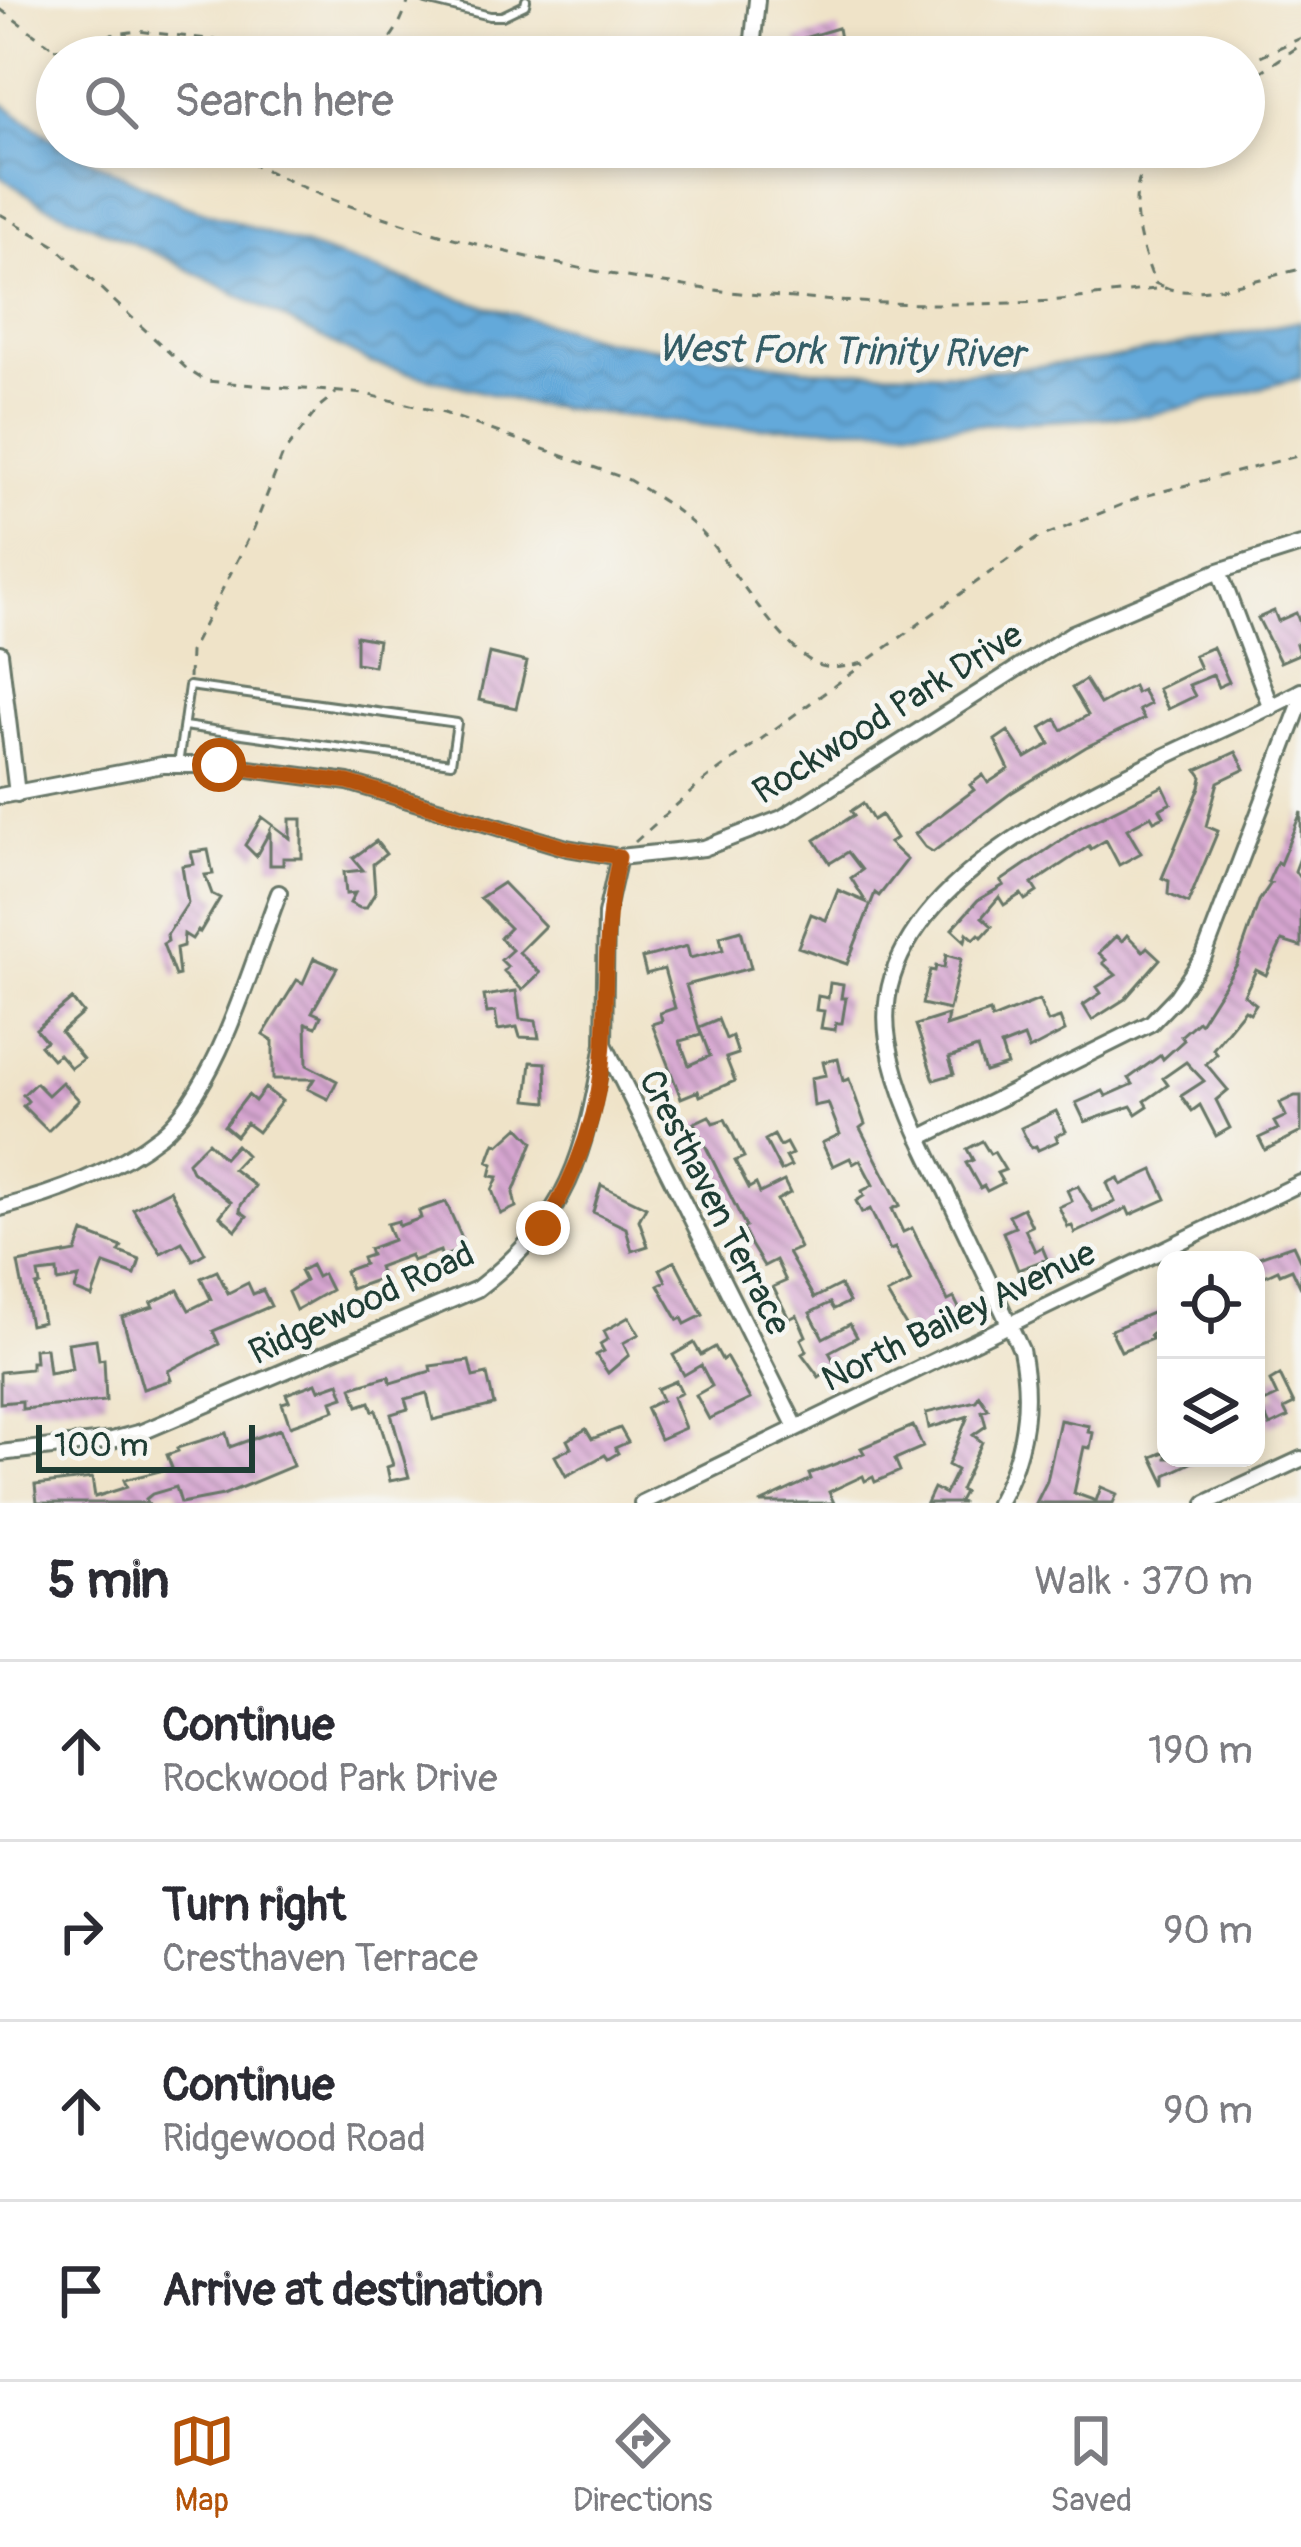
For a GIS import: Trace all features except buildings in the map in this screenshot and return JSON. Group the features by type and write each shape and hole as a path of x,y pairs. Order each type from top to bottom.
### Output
{"street":[{"path":"753,36 757,0"},
{"name":"Rockwood Park Drive","path":"0,796 178,765 275,770 348,782 567,848 619,857 704,848 782,818 1059,641 1219,571 1301,545"},
{"path":"1219,571 1271,708"},
{"path":"0,653 17,794"},
{"path":"998,1503 1024,1435 1028,1383 1021,1350 920,1138 888,1042 886,1017 903,949 952,886 1023,833 1124,775 1301,691"},
{"path":"920,1138 1151,1022 1177,996 1204,956 1301,702"},
{"name":"Cresthaven Terrace","path":"619,857 606,914 604,1044 796,1426"},
{"path":"0,1208 49,1195 104,1171 178,1118 212,1065 279,893"},
{"name":"Ridgewood Road","path":"0,1453 142,1432 477,1289 513,1261 564,1196 588,1136 604,1044"},
{"name":"North Bailey Avenue","path":"642,1503 1301,1183"},
{"path":"1206,1503 1301,1459"}],"lane":[{"path":"426,0 502,16 525,5 526,0"},
{"path":"178,765 189,686 457,723 452,763 184,726"}],"path":[{"path":"393,36 409,0"},
{"path":"0,9 36,36"},
{"path":"108,36 138,31 181,36"},
{"path":"1265,55 1301,41"},
{"path":"1265,68 1301,41"},
{"path":"265,168 355,208 516,256 664,285 792,301 887,305 1016,303 1167,288"},
{"path":"1145,168 1138,179 1139,221 1142,250 1155,283 1176,292 1204,290 1301,269"},
{"path":"0,214 54,245 205,381 365,394 444,413 629,480 657,496 704,535 805,655 832,667 866,663"},
{"path":"189,686 190,652 254,528 283,454 320,406 337,392"},
{"path":"619,857 701,783 1036,539 1141,496 1301,455"}],"water":[{"path":"0,102 36,127 36,168 108,168 184,205 462,299 604,340 816,370 965,373 1103,360 1301,321 1301,378 1151,415 932,427 720,427 533,405 371,363 162,256 41,203 0,176"}],"route":[{"path":"219,765 348,782 567,848 619,857 606,914 604,1044 588,1136 564,1196 543,1228"}],"water label":[{"name":"West Fork Trinity River","path":"841,350"}]}
